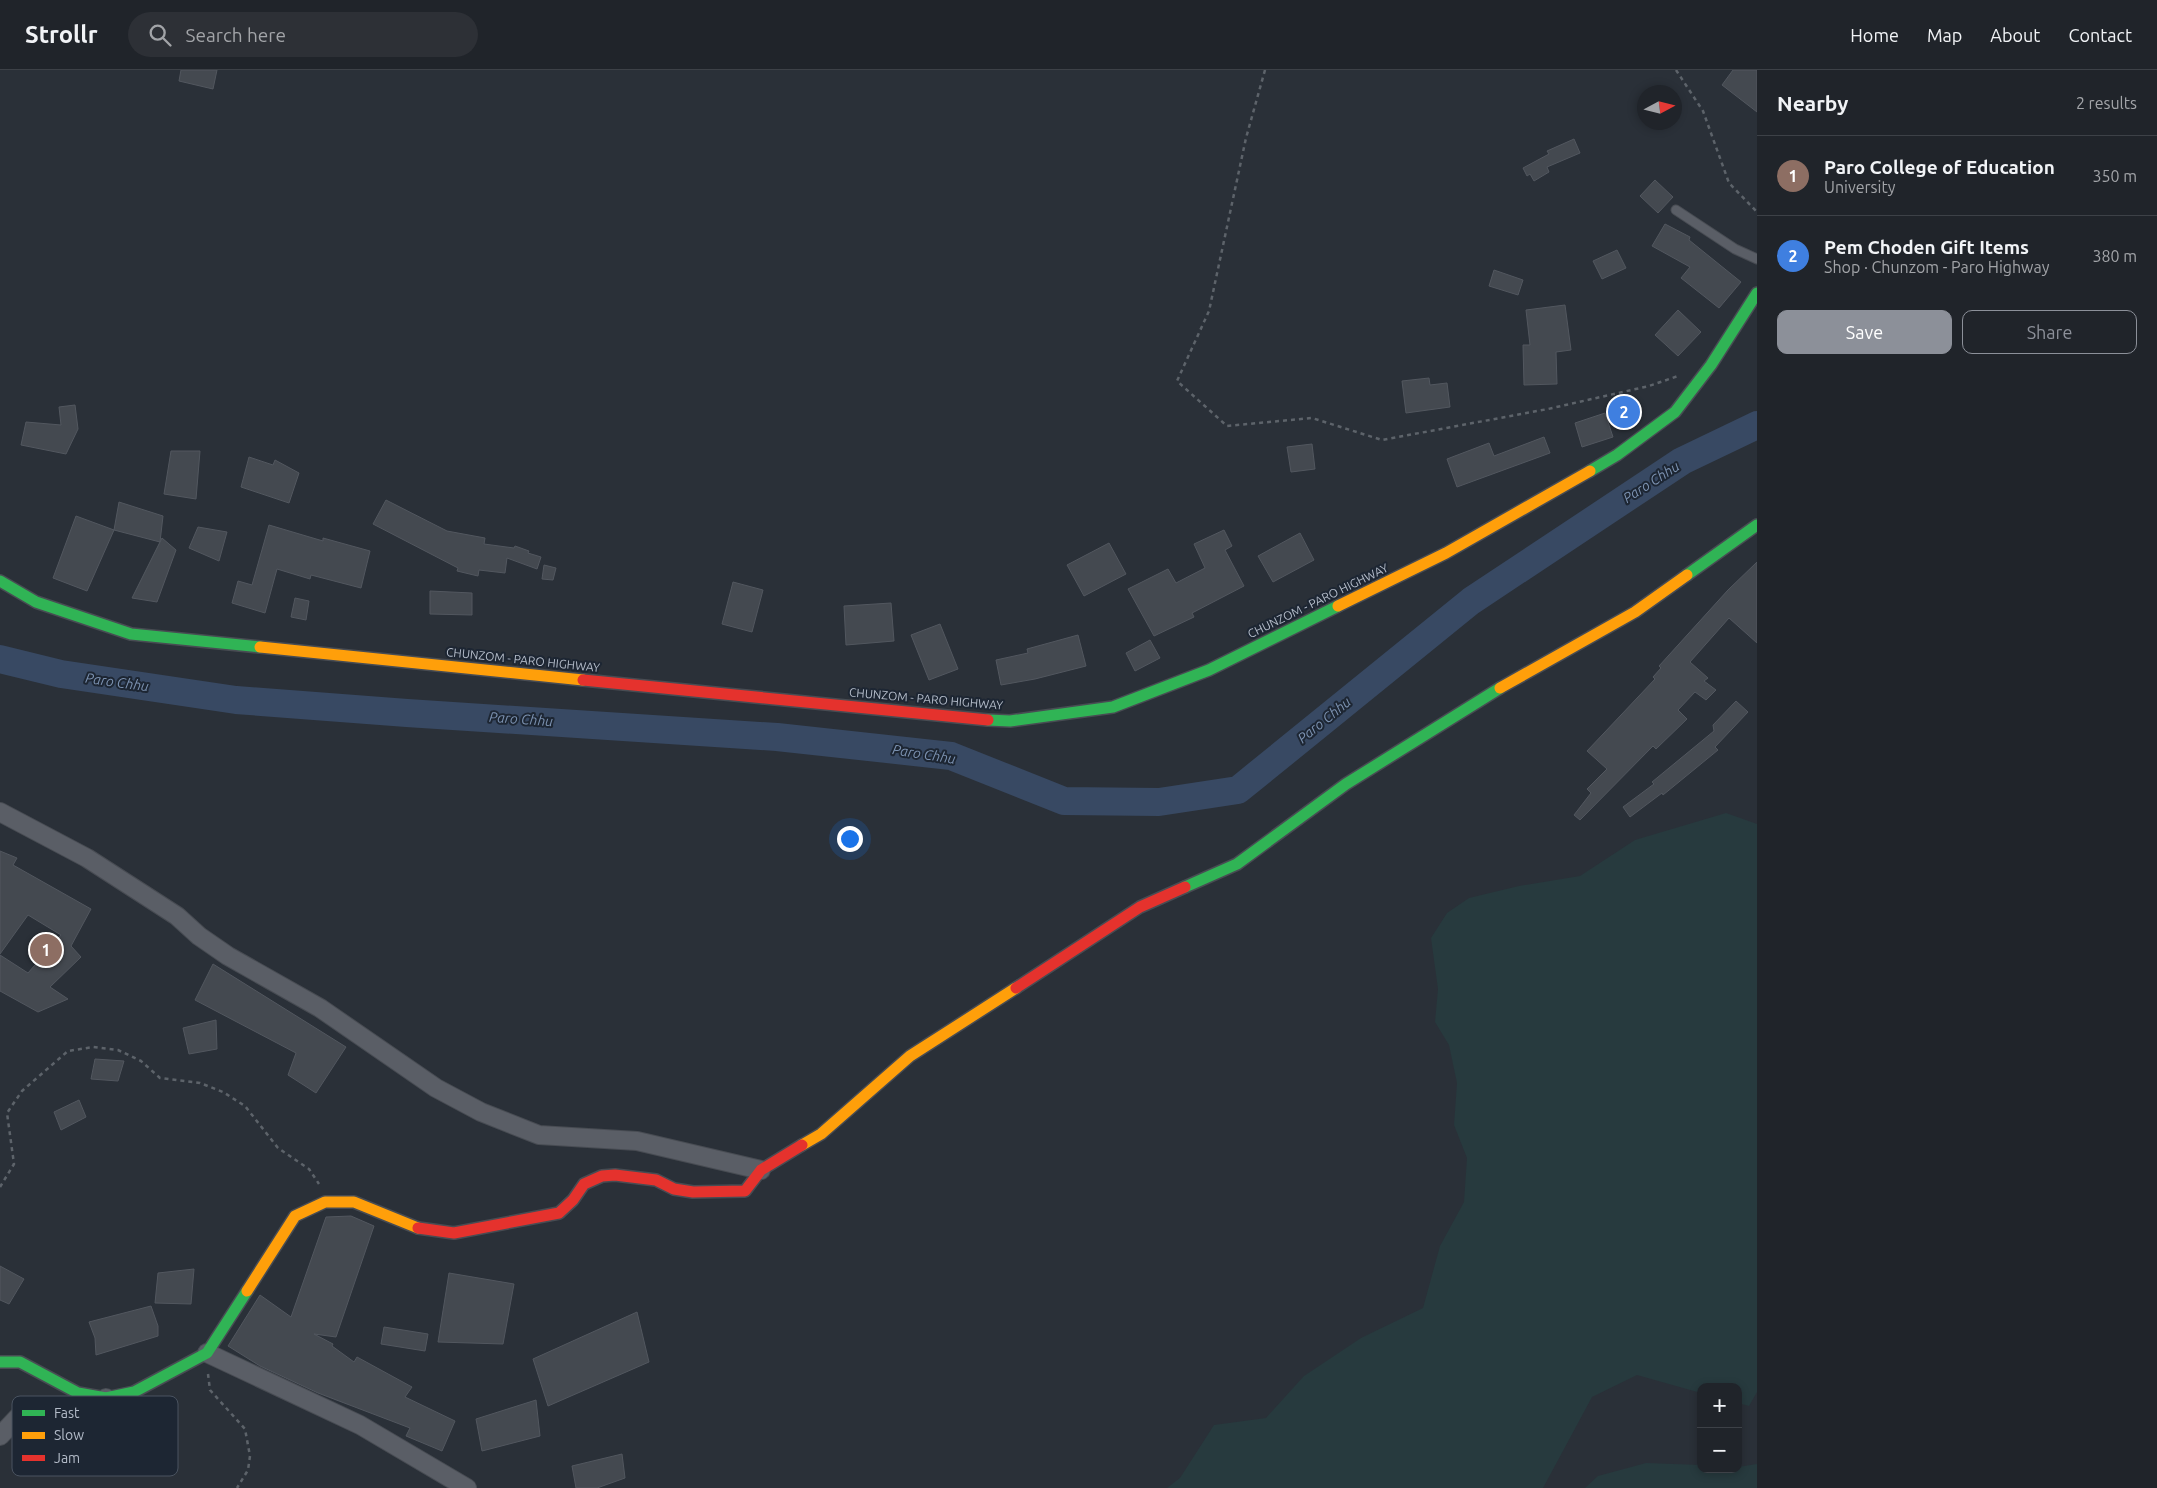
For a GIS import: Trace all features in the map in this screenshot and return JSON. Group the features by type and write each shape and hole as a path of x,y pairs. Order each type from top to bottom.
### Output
{"street":[{"name":"CHUNZOM - PARO HIGHWAY","path":"0,581 36,602 131,634 960,718 1010,721 1113,707 1159,691 1209,670 1446,553 1617,455 1675,412 1711,364 1757,293"},
{"path":"115,1396 134,1392 207,1353 295,1216 325,1202 354,1202 413,1226 454,1232 560,1213 573,1200 584,1184 602,1176 615,1175 656,1180 674,1189 693,1192 745,1191 761,1170 821,1134 910,1056 1140,906 1237,864 1346,784 1494,691 1635,612 1757,525"},
{"path":"0,812 81,854 178,916 199,936 228,956 320,1008 436,1088 481,1112 539,1135 636,1141 761,1170"},
{"path":"207,1353 360,1425 467,1488"},
{"path":"0,1362 20,1362 78,1393 95,1396"},
{"path":"0,1436 12,1423"}],"lane":[{"path":"1676,210 1735,249 1757,259"}],"path":[{"path":"1265,70 1246,138 1208,311 1177,381 1227,426 1312,418 1382,440 1548,409 1649,386 1684,374"},
{"path":"1676,70 1703,112 1729,183 1757,212"},
{"path":"0,1187 14,1164 7,1113 22,1091 68,1051 93,1047 118,1050 141,1061 160,1078 200,1083 223,1092 245,1106 278,1148 309,1169 323,1189 325,1202"},
{"path":"207,1353 210,1390 245,1429 250,1456 248,1470 237,1488"}],"green space":[{"path":"1726,813 1757,824 1757,1392 1749,1406 1742,1404 1742,1383 1697,1383 1697,1392 1637,1375 1592,1397 1543,1488 1167,1488 1180,1478 1214,1425 1266,1418 1304,1376 1361,1338 1423,1308 1440,1246 1464,1202 1467,1158 1454,1125 1457,1083 1449,1045 1435,1022 1438,989 1431,938 1447,913 1469,898 1519,886 1580,876 1635,840"},
{"path":"1646,1463 1697,1465 1697,1473 1742,1473 1742,1466 1757,1464 1757,1488 1585,1488 1598,1476"}],"building":[{"path":"181,70 217,70 213,89 179,81"},
{"path":"1733,70 1757,70 1757,112 1722,85"},
{"path":"1574,139 1580,153 1547,167 1549,172 1534,181 1530,174 1527,176 1523,168 1549,154 1547,151"},
{"path":"1655,180 1673,197 1658,213 1640,196"},
{"path":"1665,224 1690,237 1689,240 1741,282 1719,308 1681,278 1690,267 1652,246"},
{"path":"1617,250 1626,268 1602,279 1593,261"},
{"path":"1494,270 1523,280 1518,295 1489,286"},
{"path":"1565,305 1571,350 1556,352 1557,384 1524,385 1523,345 1530,345 1526,310"},
{"path":"1678,310 1701,332 1678,356 1655,335"},
{"path":"1429,378 1430,385 1447,383 1450,407 1406,413 1402,381"},
{"path":"75,405 78,429 66,454 21,445 26,422 61,425 59,407"},
{"path":"1605,413 1613,437 1582,447 1575,423"},
{"path":"1544,437 1550,453 1457,487 1447,459 1489,443 1494,456"},
{"path":"1312,444 1315,469 1291,472 1287,447"},
{"path":"171,451 200,451 196,499 164,494"},
{"path":"249,457 273,465 275,460 299,473 289,503 241,487"},
{"path":"386,500 447,531 485,538 484,544 514,548 515,546 529,551 528,553 541,557 537,569 507,558 505,573 479,570 478,576 457,571 458,568 373,524"},
{"path":"119,502 163,516 160,542 114,530"},
{"path":"76,516 114,530 87,591 53,578"},
{"path":"269,525 323,541 323,538 370,551 361,588 311,575 310,579 277,569 265,613 232,603 238,581 252,585"},
{"path":"198,527 227,532 219,561 189,548"},
{"path":"1224,530 1232,546 1225,550 1244,586 1192,613 1194,617 1154,636 1128,589 1168,569 1176,583 1205,568 1194,544"},
{"path":"1300,533 1314,560 1273,582 1258,556"},
{"path":"162,538 176,550 157,602 132,598"},
{"path":"1109,543 1126,574 1084,596 1067,565"},
{"path":"1757,562 1757,643 1729,618 1690,662 1708,678 1704,681 1716,690 1706,700 1695,692 1678,710 1687,719 1656,749 1653,746 1580,820 1574,815 1591,793 1587,789 1607,769 1587,751 1655,679 1653,677 1661,668 1659,666 1728,590"},
{"path":"544,565 556,568 553,580 542,579"},
{"path":"733,582 763,590 752,632 722,624"},
{"path":"430,591 472,593 472,615 430,614"},
{"path":"295,598 309,601 306,620 291,617"},
{"path":"891,603 894,641 846,645 844,606"},
{"path":"940,624 958,669 929,680 911,635"},
{"path":"1078,635 1086,666 1035,679 1001,685 996,660 1028,653 1027,649"},
{"path":"1150,640 1160,658 1135,671 1126,653"},
{"path":"1736,701 1748,712 1715,747 1718,750 1663,795 1662,793 1630,817 1623,807 1654,784 1652,782 1714,731 1713,725"},
{"path":"0,851 17,858 13,865 91,909 71,946 81,957 50,987 68,999 38,1012 0,991 0,955 28,973 61,935 28,915 0,954"},
{"path":"213,964 346,1047 316,1093 288,1075 296,1053 195,1000"},
{"path":"216,1020 217,1049 189,1054 183,1028"},
{"path":"95,1059 124,1061 118,1081 91,1079"},
{"path":"79,1100 86,1117 61,1130 54,1112"},
{"path":"351,1216 374,1226 336,1337 314,1334 333,1344 332,1346 354,1362 357,1357 412,1387 405,1397 455,1421 442,1451 406,1436 410,1428 318,1393 260,1366 228,1346 260,1295 291,1317 326,1217"},
{"path":"0,1266 24,1279 9,1304 0,1300"},
{"path":"194,1269 191,1304 155,1303 158,1273"},
{"path":"449,1273 514,1284 503,1344 438,1342"},
{"path":"151,1306 158,1326 158,1336 96,1355 95,1338 89,1322"},
{"path":"637,1312 649,1362 548,1406 533,1359"},
{"path":"384,1327 428,1334 425,1351 381,1344"},
{"path":"536,1400 540,1436 482,1451 476,1419"},
{"path":"622,1454 625,1478 597,1488 576,1488 572,1466"}],"waterway":[{"name":"Paro Chhu","path":"0,659 61,674 236,700 777,737 951,756 1064,801 1159,802 1238,790 1471,601 1682,461 1757,425"}],"traffic: fast":[{"path":"1590,471 1617,455 1675,412 1711,365 1757,293"},
{"path":"1687,575 1757,525"},
{"path":"0,581 36,602 131,634 260,647"},
{"path":"988,720 1010,721 1113,707 1209,670 1338,606"},
{"path":"1185,887 1237,864 1346,784 1500,688"},
{"path":"115,1396 134,1392 207,1353 247,1291"},
{"path":"0,1362 20,1362 78,1393 95,1396"}],"traffic: slow":[{"path":"1338,606 1446,553 1590,471"},
{"path":"1500,688 1635,612 1687,575"},
{"path":"260,647 583,680"},
{"path":"802,1145 821,1134 910,1056 1016,988"},
{"path":"247,1291 295,1216 325,1202 354,1202 418,1228"}],"traffic: jam":[{"path":"583,680 988,720"},
{"path":"1016,988 1140,907 1185,887"},
{"path":"418,1228 454,1233 559,1213 573,1200 584,1184 602,1176 615,1175 656,1180 674,1189 693,1192 745,1191 761,1170 802,1145"}],"place":[{"name":"Pem Choden Gift Items","path":"1624,412"},
{"name":"Paro College of Education","path":"46,950"}]}
